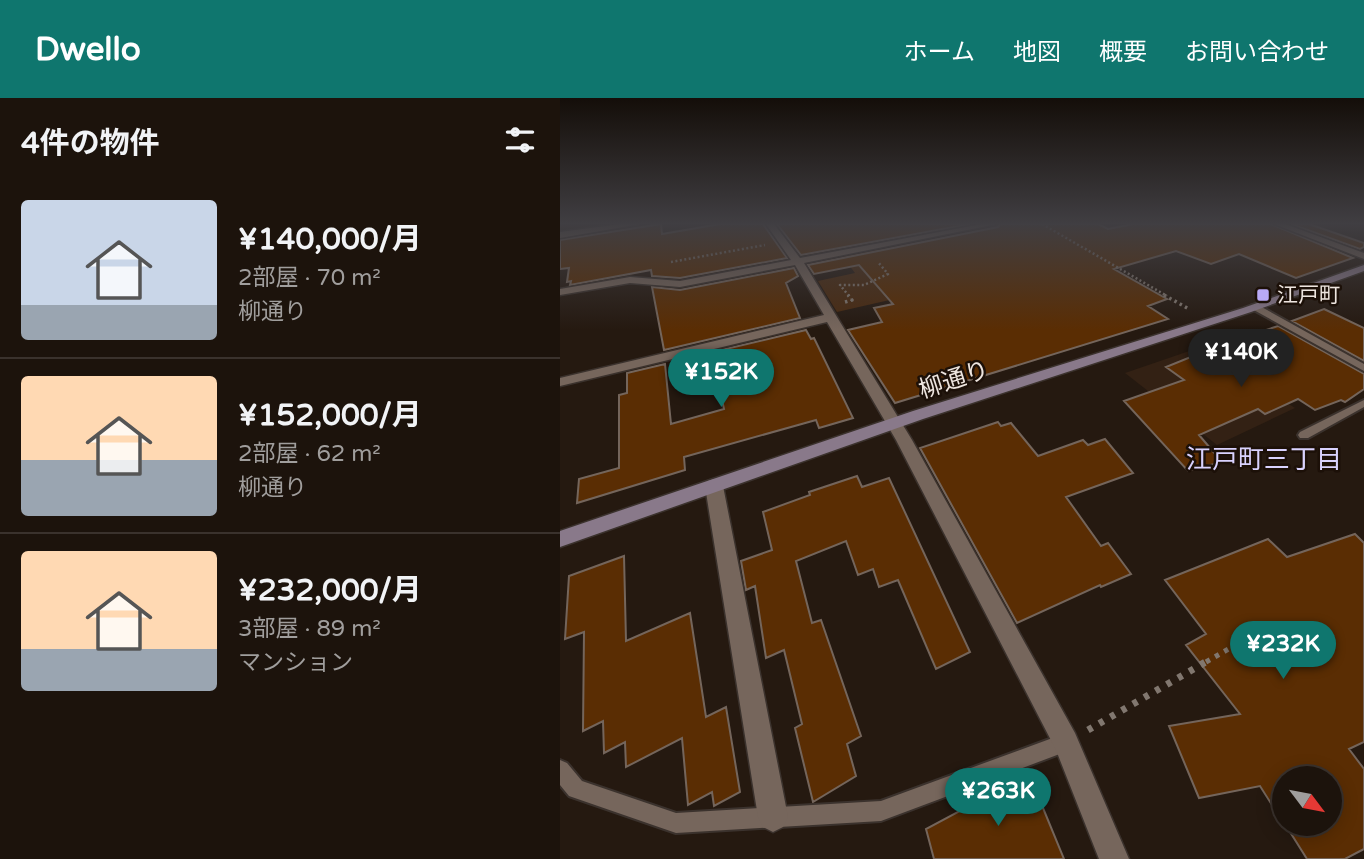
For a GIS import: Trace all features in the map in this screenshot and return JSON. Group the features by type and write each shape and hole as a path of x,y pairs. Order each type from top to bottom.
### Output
{"street":[{"path":"795,260 837,310 894,424 1066,742 1114,859"},
{"path":"560,292 630,280 680,284 810,260"},
{"name":"柳通り","path":"560,539 894,424 1255,307 1364,268"},
{"path":"560,382 837,310"},
{"path":"714,486 773,817"}],"lane":[{"path":"1255,307 1364,368"},
{"path":"1304,435 1364,403"},
{"path":"560,770 576,789 677,823 881,811 1066,742"}],"path":[{"path":"671,262 685,260"},
{"path":"837,310 852,300 840,285 864,285 888,274 874,260"},
{"path":"1104,260 1191,310"},
{"path":"1066,742 1233,647"}],"shaded area":[{"path":"845,260 885,260 916,294 837,312 818,281 855,273"},
{"path":"1201,347 1295,408 1217,445 1125,373"}],"building":[{"path":"560,260 779,260 680,278 652,276 651,270 570,285 571,281 567,282 569,268 560,269"},
{"path":"835,260 1147,260 1114,269 1167,299 1148,306 1168,319 895,403 848,330 882,322 874,308 893,304 859,265 814,274 808,265"},
{"path":"1199,260 1224,260 1211,264"},
{"path":"1252,260 1349,260 1296,278"},
{"path":"794,268 798,276 786,283 800,318 664,350 652,287 680,290"},
{"path":"1324,309 1364,328 1364,361 1292,321"},
{"path":"1278,326 1364,374 1364,389 1345,402 1341,400 1315,410 1298,399 1265,414 1258,409 1199,435 1222,462 1188,471 1124,401 1184,380 1166,367"},
{"path":"806,330 811,339 814,338 853,418 819,428 816,420 684,457 685,470 577,503 579,479 619,468 619,395 627,393 627,373 665,364 671,424 724,409 715,366 712,366 709,353"},
{"path":"998,422 1001,426 1011,423 1038,456 1083,440 1088,445 1105,439 1133,473 1066,497 1101,546 1108,543 1131,574 1101,587 1100,585 1017,623 920,448"},
{"path":"857,476 862,487 889,478 970,652 936,669 898,580 879,587 873,569 858,575 846,541 796,561 812,623 821,620 861,736 847,744 856,776 813,802 795,728 802,724 784,650 766,658 755,586 746,590 741,561 772,550 763,512 810,495 809,492"},
{"path":"1355,534 1364,543 1364,742 1349,749 1364,769 1364,849 1345,859 1307,859 1293,836 1342,836 1342,766 1272,766 1272,805 1260,786 1199,798 1169,726 1240,714 1186,645 1206,634 1165,580 1268,539 1287,557"},
{"path":"624,556 626,641 690,613 706,717 726,707 740,792 714,806 712,792 688,805 682,738 626,767 625,742 604,753 603,721 583,731 584,632 565,639 569,576"},
{"path":"1029,774 1064,859 934,859 926,829"}],"place":[{"name":"江戸町","path":"1263,295"}],"district":[{"name":"江戸町三丁目","path":"1264,459"}]}
